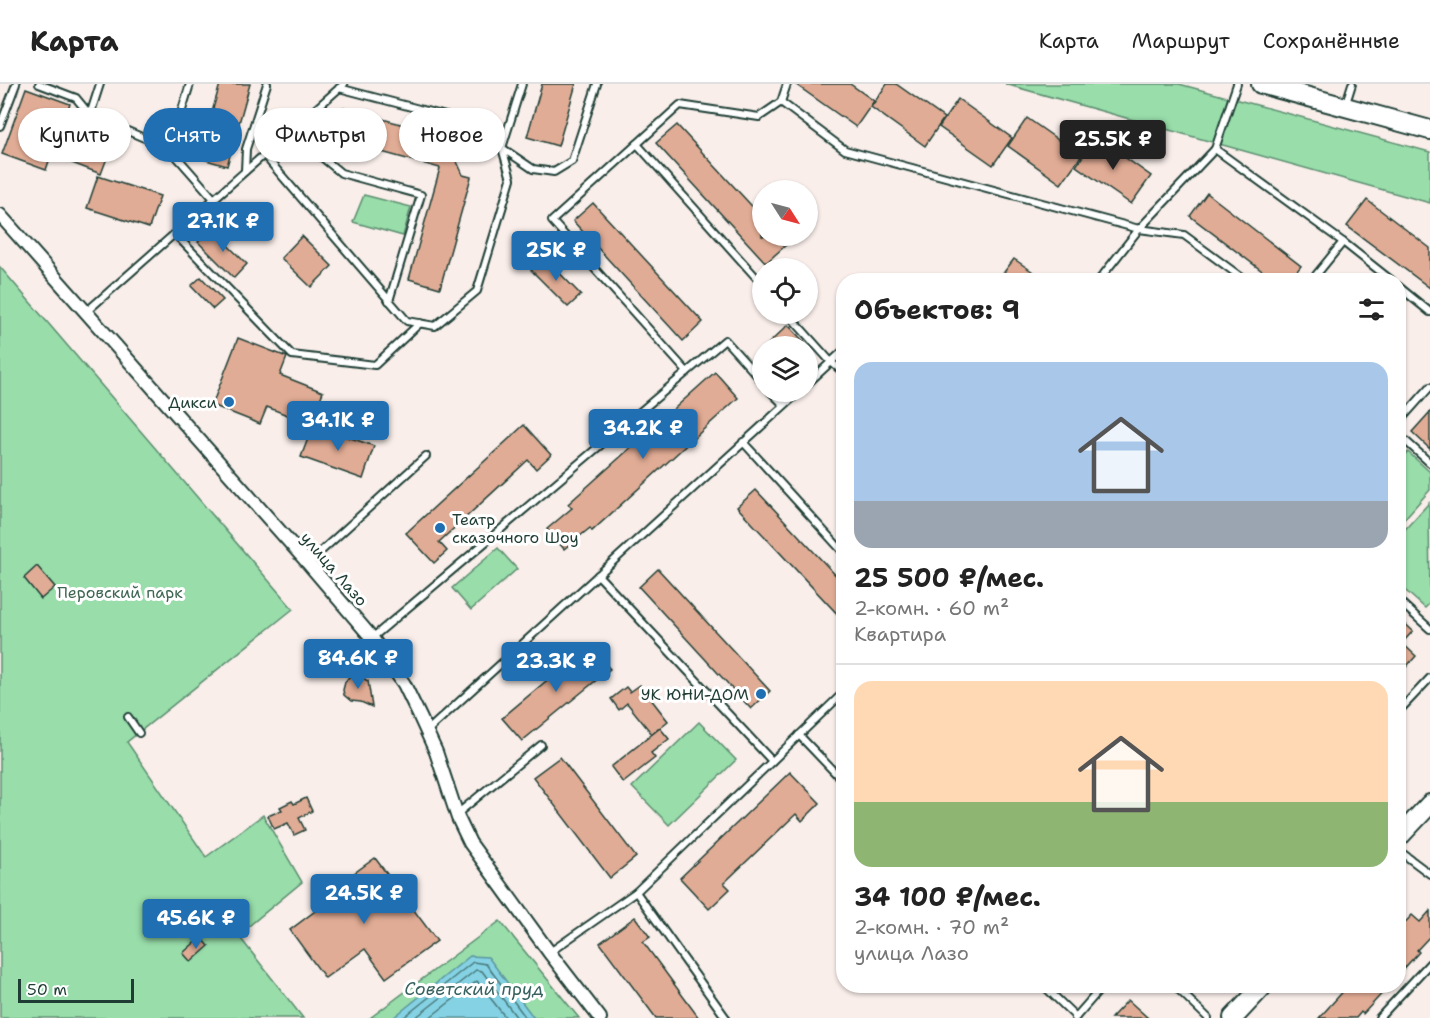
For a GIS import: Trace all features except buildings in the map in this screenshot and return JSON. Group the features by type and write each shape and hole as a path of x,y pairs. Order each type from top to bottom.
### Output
{"street":[{"path":"1261,84 1430,130"},
{"name":"улица Лазо","path":"0,215 372,638 404,684 427,731 470,843 600,1018"},
{"path":"1406,830 1430,804"},
{"path":"1233,1018 1256,993"}],"lane":[{"path":"0,126 16,84"},
{"path":"39,84 76,98 84,108"},
{"path":"92,108 100,84"},
{"path":"183,108 190,84"},
{"path":"245,171 246,149 267,84"},
{"path":"505,138 522,84"},
{"path":"505,150 533,169 554,172 572,161 597,84"},
{"path":"687,372 552,221 680,105 759,117 782,102 787,84"},
{"path":"1105,273 1139,230 1215,149 1237,84"},
{"path":"1345,107 1352,84"},
{"path":"316,108 341,86 419,108"},
{"path":"782,102 845,150 1139,230 1184,235 1236,273"},
{"path":"637,144 752,273"},
{"path":"1215,149 1382,273"},
{"path":"270,162 407,321 435,326 477,291 511,179 505,158"},
{"path":"181,162 214,199"},
{"path":"86,313 256,162"},
{"path":"328,162 341,173 421,195 390,300"},
{"path":"175,234 292,355 375,365 420,323"},
{"path":"1318,273 1343,242"},
{"path":"1406,292 1430,312"},
{"path":"797,324 836,366"},
{"path":"372,638 725,340 752,370"},
{"path":"818,374 836,357"},
{"path":"1406,414 1430,387"},
{"path":"781,402 784,405"},
{"path":"427,731 787,402"},
{"path":"1406,441 1430,463"},
{"path":"743,442 836,544"},
{"path":"308,563 426,456"},
{"path":"598,575 772,761"},
{"path":"1406,607 1430,629"},
{"path":"1406,704 1430,678"},
{"path":"549,952 636,892 836,700"},
{"path":"128,717 139,733"},
{"path":"799,735 836,774"},
{"path":"457,814 541,746"},
{"path":"1406,856 1430,874"},
{"path":"636,892 726,1018"},
{"path":"1406,989 1430,963"},
{"path":"1051,993 1075,1018 1097,993"},
{"path":"1182,993 1208,1018"},
{"path":"1379,1018 1402,993"}],"green space":[{"path":"1005,84 1179,84 1430,152 1430,203"},
{"path":"364,195 411,207 403,236 353,222"},
{"name":"Перовский парк","path":"0,267 293,609 127,742 206,857 263,815 302,882 238,935 303,1018 0,1018"},
{"path":"1408,452 1430,472 1430,490 1406,517 1406,454"},
{"path":"1429,503 1430,603 1425,608 1406,591 1406,528"},
{"path":"498,548 517,569 471,610 452,588"},
{"path":"699,722 736,760 669,825 632,787"},
{"path":"500,921 579,1018 370,1018"}],"water":[{"name":"Советский пруд","path":"470,956 488,957 534,1018 393,1018"}],"place":[{"name":"Дикси","path":"229,402"},
{"name":"Театр сказочного Шоу","path":"440,528"},
{"name":"УК ЮНИ-ДОМ","path":"761,694"}]}
